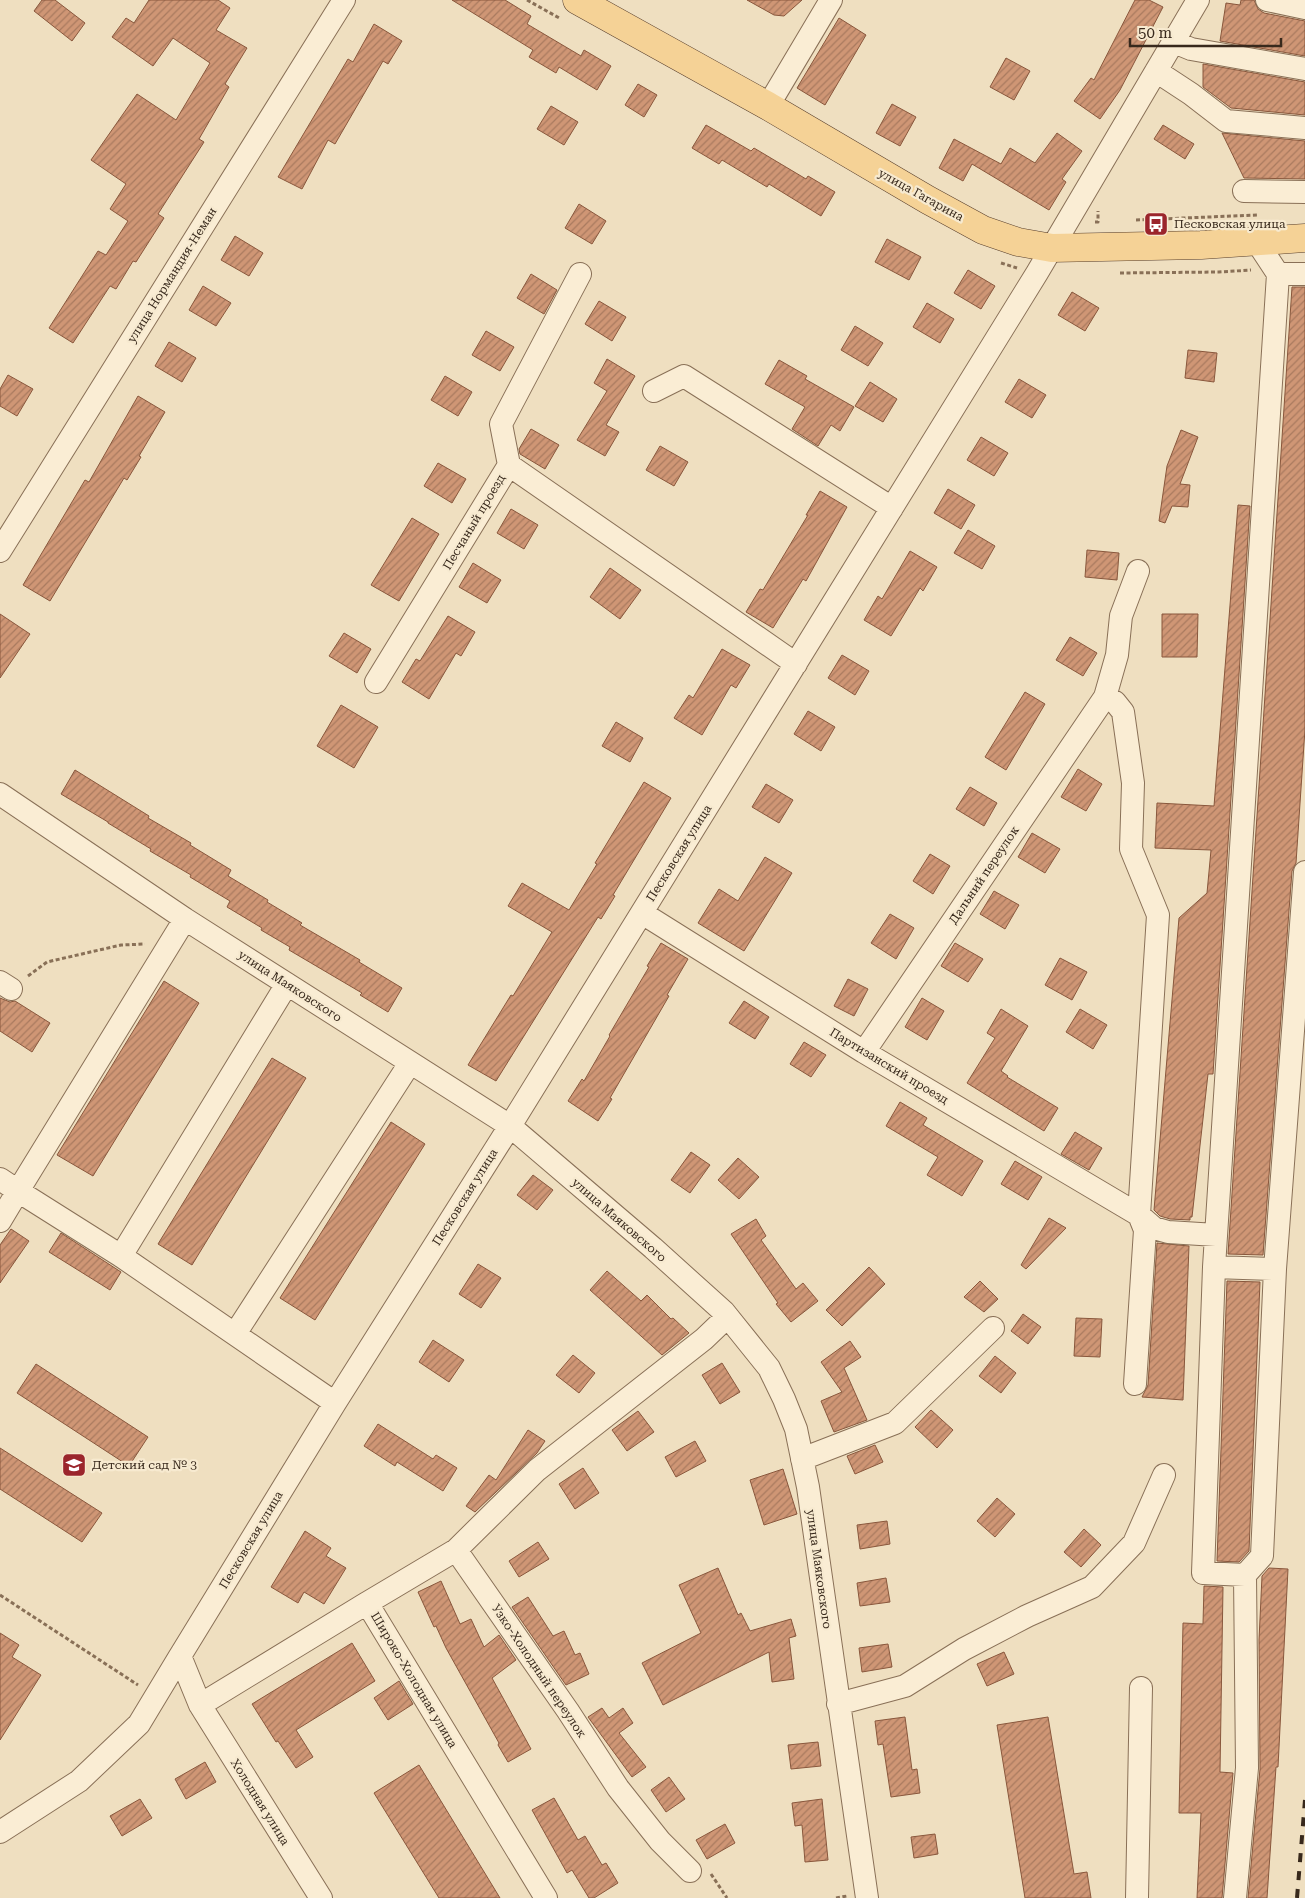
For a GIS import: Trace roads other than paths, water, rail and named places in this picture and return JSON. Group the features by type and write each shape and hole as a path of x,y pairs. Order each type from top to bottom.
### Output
{"main road":[{"name":"улица Гагарина","path":"592,4 928,200 983,230 1018,242 1052,248 1201,246 1305,238"}],"street":[{"name":"улица Нормандия-Неман","path":"0,551 344,0"},
{"path":"768,106 830,0"},
{"name":"Песковская улица","path":"0,1832 79,1781 140,1724 335,1403 510,1126 1052,248 1198,0"},
{"path":"1267,0 1305,8"},
{"path":"1174,42 1191,49 1305,69"},
{"path":"1156,71 1192,94 1226,121 1305,128"},
{"path":"1244,191 1305,192"},
{"path":"1245,1575 1203,1573 1214,1267 1276,271 1257,242"},
{"path":"1276,271 1305,274"},
{"name":"Песчаный проезд","path":"376,682 509,464 501,424 580,274"},
{"path":"654,391 684,376 892,508"},
{"path":"509,464 796,664"},
{"name":"Дальний переулок","path":"864,1052 1105,697 1117,655 1121,616 1138,571"},
{"path":"1105,697 1115,702 1123,712 1134,783 1131,848 1158,915 1139,1215 1145,1230 1135,1384"},
{"name":"улица Маяковского","path":"0,794 185,919 510,1126 653,1248 727,1317 769,1368 796,1429 808,1488 867,1898"},
{"path":"1235,1898 1247,1768 1245,1575 1262,1556 1275,1269 1305,872"},
{"name":"Партизанский проезд","path":"642,913 864,1052 1139,1215 1154,1228 1168,1232 1216,1235"},
{"path":"0,1220 9,1185 185,919"},
{"path":"121,1256 287,984"},
{"path":"235,1334 410,1063"},
{"path":"9,1185 121,1256 335,1403"},
{"path":"1214,1267 1275,1269"},
{"path":"367,1603 456,1550 537,1470 704,1339 727,1317"},
{"path":"802,1459 894,1423 993,1328"},
{"path":"838,1704 905,1686 964,1649 996,1632 1092,1587 1134,1543 1164,1475"},
{"name":"Узко-Холодный переулок","path":"456,1550 568,1711 618,1788 660,1841 690,1871"},
{"name":"Широко-Холодная улица","path":"200,1705 367,1603 546,1898"},
{"path":"180,1656 200,1705"},
{"path":"1137,1898 1141,1688"},
{"name":"Холодная улица","path":"200,1705 321,1898"}],"railway":[{"path":"1297,1898 1305,1800"}],"place":[{"name":"Песковская улица","path":"1156,224"},
{"name":"Детский сад № 3","path":"74,1465"}]}
